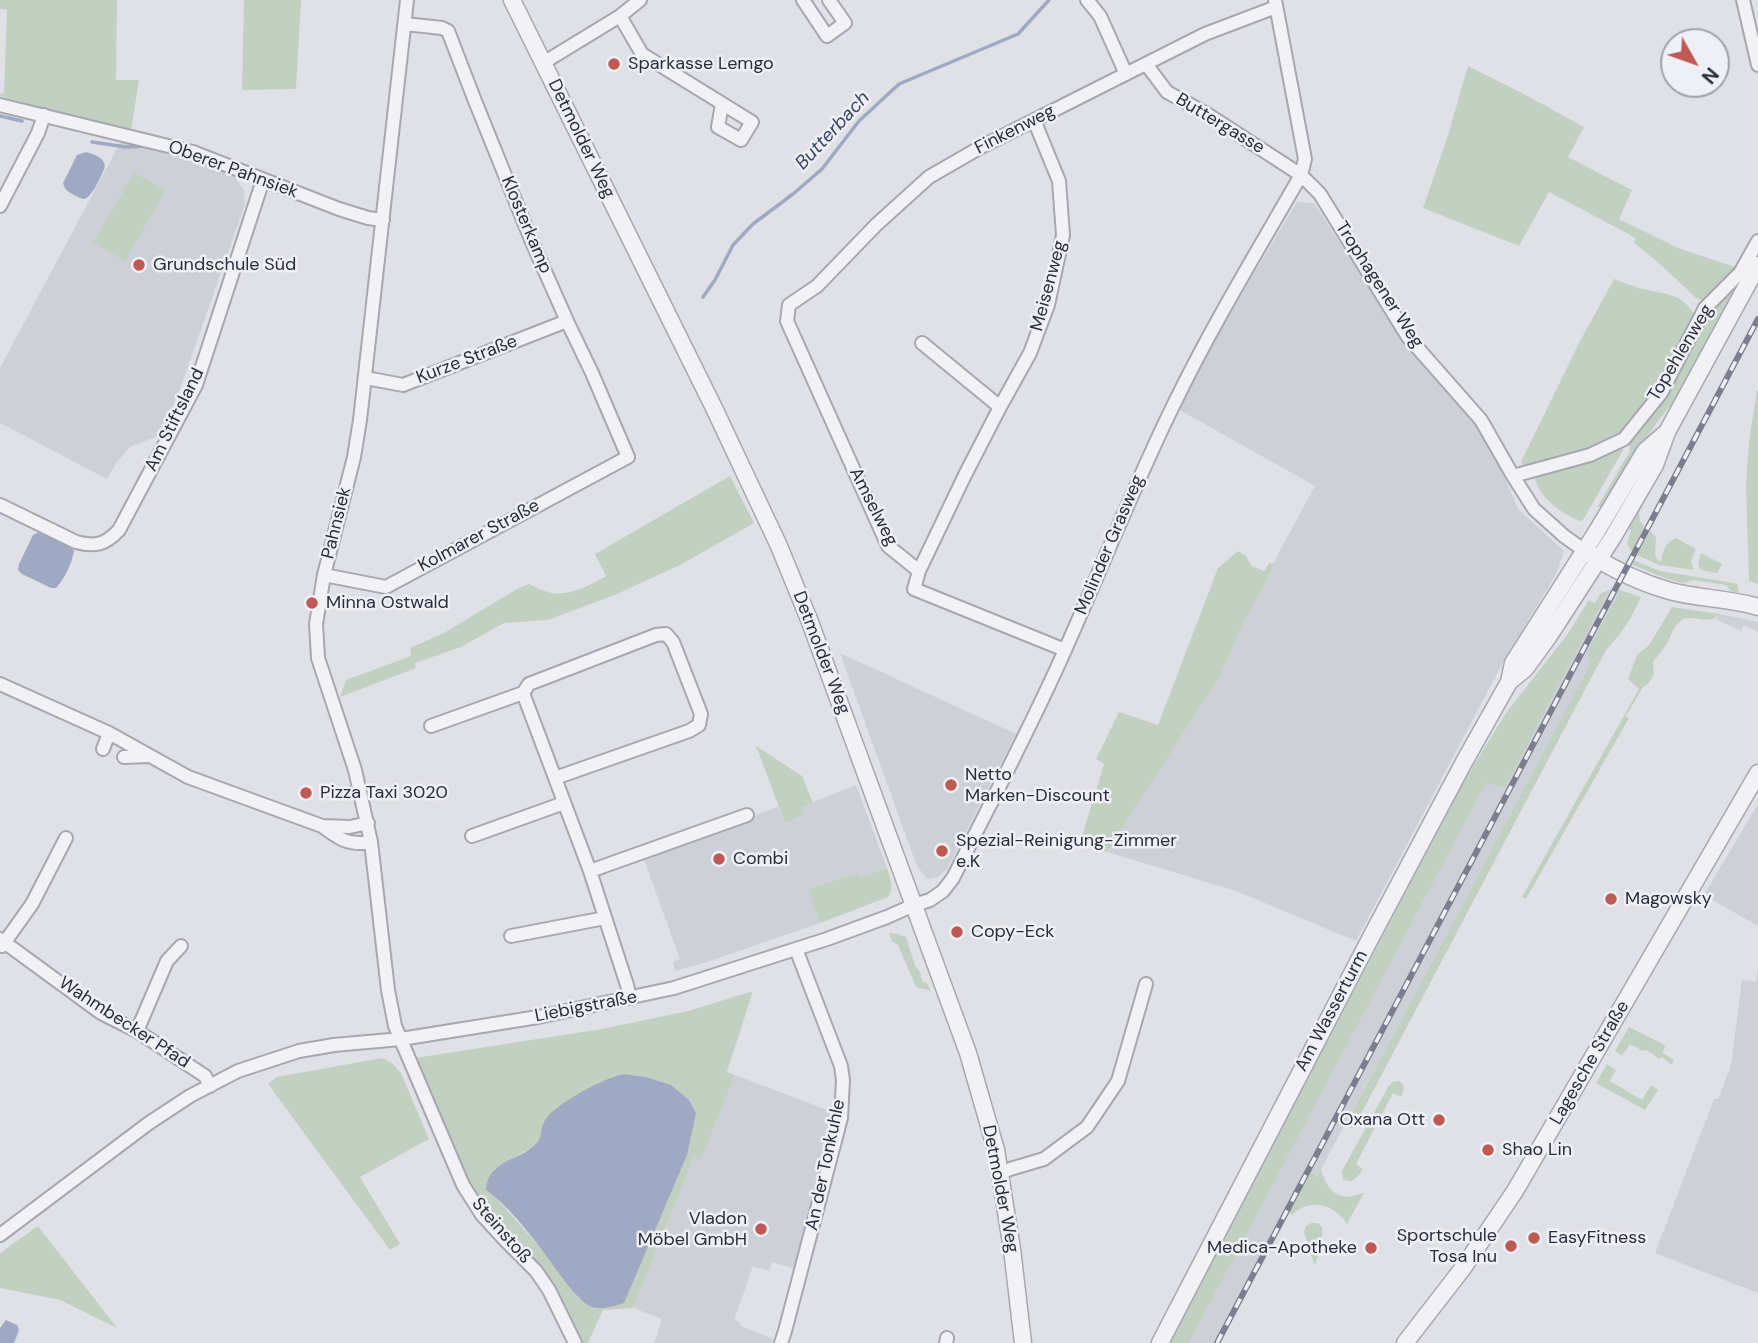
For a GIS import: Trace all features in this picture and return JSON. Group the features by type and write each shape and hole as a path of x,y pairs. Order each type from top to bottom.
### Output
{"street":[{"name":"Pahnsiek","path":"401,1039 395,1026 388,990 368,823 355,770 318,658 316,624 324,575 354,457 366,378 407,0"},
{"name":"Detmolder Weg","path":"512,0 714,408 779,546 810,622 968,1053 996,1150 1012,1249 1023,1343"},
{"path":"807,1 827,36 845,23 829,0"},
{"path":"1087,0 1100,16 1126,74"},
{"path":"1744,0 1758,65"},
{"path":"543,63 620,16 636,1"},
{"path":"1276,3 1305,159 1301,175"},
{"name":"Finkenweg","path":"789,305 817,286 876,225 929,177 981,147 1205,34 1276,3"},
{"path":"620,16 642,54 722,104"},
{"name":"Klosterkamp","path":"405,24 448,31 516,204 628,457"},
{"name":"Buttergasse","path":"1146,64 1167,92 1207,114 1301,175"},
{"name":"Oberer Pahnsiek","path":"0,105 193,152 339,209 383,220"},
{"path":"0,206 38,133 44,115"},
{"name":"Meisenweg","path":"919,571 1000,407 1030,353 1048,305 1063,235 1059,181 1034,120"},
{"name":"Trophagener Weg","path":"1301,175 1320,194 1408,337 1481,420 1534,509 1564,536 1591,555 1643,582 1672,592 1758,607"},
{"name":"Molinder Grasweg","path":"914,905 930,900 943,891 953,878 1027,734 1176,400 1301,175"},
{"name":"Am Stiftsland","path":"0,505 76,542 88,545 103,543 119,530 196,385 263,180"},
{"name":"Topehlenweg","path":"1513,475 1590,455 1623,439 1661,393 1705,308 1740,273 1758,241"},
{"name":"Am Wasserturm","path":"1160,1343 1370,939 1509,682 1513,663 1591,555 1645,451 1667,432 1758,265"},
{"name":"Amselweg","path":"789,305 787,321 888,546 919,571 914,589 1065,650"},
{"name":"Kurze Straße","path":"366,378 403,385 567,321"},
{"path":"922,343 1000,407"},
{"name":"Kolmarer Straße","path":"324,575 386,587 628,457"},
{"path":"431,726 523,693 529,684 656,635 666,634 673,642 701,714 699,725 689,731 555,778"},
{"path":"0,684 109,733 188,777 322,826 350,827 368,823"},
{"path":"523,693 590,871 629,998"},
{"path":"103,749 109,733"},
{"path":"124,757 150,756"},
{"name":"Lagesche Straße","path":"1405,1343 1463,1268 1515,1191 1758,773"},
{"path":"472,836 564,803"},
{"path":"590,871 747,815"},
{"path":"322,826 337,838 356,845 371,842"},
{"path":"2,943 32,904 66,838"},
{"name":"Liebigstraße","path":"0,1235 149,1123 190,1096 213,1084 227,1084 265,1061 334,1045 401,1039 538,1017 674,988 796,949 914,905"},
{"path":"511,936 605,918"},
{"name":"Wahmbecker Pfad","path":"2,943 101,1013 137,1031 213,1084"},
{"path":"137,1031 167,961 181,946"},
{"name":"An der Tonkuhle","path":"780,1343 841,1118 843,1080 841,1066 796,949"},
{"path":"1000,1174 1044,1158 1087,1127 1118,1081 1146,984"},
{"name":"Steinstoß","path":"401,1039 463,1185 482,1215 536,1271 549,1290 575,1343"}],"shaded area":[{"name":"Grundschule Süd","path":"121,141 206,165 234,176 244,190 245,204 163,431 130,447 107,479 0,423 0,368"},
{"path":"1297,202 1314,203 1405,342 1477,424 1519,510 1564,551 1556,574 1500,668 1356,941 1236,891 1107,852 1221,675 1240,630 1315,486 1178,409 1232,310"},
{"path":"1609,590 1620,590 1587,652 1590,664 1317,1177 1310,1174 1220,1343 1189,1343 1486,782 1505,788"},
{"path":"1720,614 1758,622 1758,632 1744,625 1741,631 1716,619"},
{"path":"840,653 1016,734 947,869 938,877 925,877 916,864"},
{"path":"856,785 887,868 859,878 857,873 808,889 820,923 675,971 673,962 680,959 643,857 778,807 785,823 801,807"},
{"path":"1758,804 1758,926 1704,895"},
{"path":"1758,966 1758,1293 1655,1253 1714,1099 1718,1099 1731,1065 1742,980 1756,981"},
{"path":"735,1075 843,1116 805,1272 772,1262 769,1271 753,1266 734,1320 740,1322 739,1325 773,1339 771,1343 654,1343 662,1319 633,1308 694,1158 701,1159"}],"green space":[{"path":"0,0 117,0 116,80 139,80 131,131 0,96 4,93 7,10 0,9"},
{"path":"244,0 301,0 296,89 242,90"},
{"path":"1468,66 1584,127 1568,157 1632,190 1619,219 1678,248 1738,268 1721,281 1706,298 1696,298 1634,243 1636,238 1549,192 1519,246 1423,208"},
{"path":"134,173 166,190 125,261 93,242"},
{"path":"1744,274 1681,391 1653,428 1604,510 1598,506 1630,451 1629,441 1672,384 1723,295"},
{"path":"1614,279 1675,297 1686,304 1696,317 1649,399 1638,414 1612,438 1583,452 1529,465 1522,464 1579,343"},
{"path":"1757,390 1758,584 1749,581 1746,486"},
{"path":"1622,445 1623,450 1581,521 1553,505 1537,486 1535,479 1538,475 1599,458"},
{"path":"1662,467 1639,513 1644,526 1632,552 1627,544 1631,530 1625,526"},
{"path":"730,476 754,523 682,564 617,594 548,620 504,623 461,647 415,663 416,668 340,697 346,680 411,656 410,648 444,633 517,589 529,584 551,593 565,593 606,576 595,554"},
{"path":"1650,531 1656,537 1657,560 1661,561 1665,547 1676,538 1696,549 1691,561 1694,570 1659,565 1637,555"},
{"path":"1238,551 1246,556 1252,566 1264,571 1269,563 1274,564 1240,630 1221,675 1107,852 1080,843 1104,764 1096,759 1119,712 1158,725 1218,568"},
{"path":"1701,553 1722,564 1717,573 1700,569 1698,563"},
{"path":"1633,560 1660,571 1737,584 1739,591 1731,591 1726,585 1693,580 1678,582 1631,564"},
{"path":"1609,590 1505,788 1486,783 1189,1343 1169,1343 1465,779 1506,713 1567,635 1589,600 1595,603 1601,593"},
{"path":"1620,590 1641,597 1634,612 1606,650 1353,1129 1345,1125 1590,664 1587,652"},
{"path":"1672,607 1720,614 1705,620 1687,618 1677,625 1653,662 1654,674 1626,716 1629,718 1526,899 1522,897 1639,689 1628,679 1637,655 1649,645"},
{"path":"756,746 802,776 813,803 801,807 803,815 785,823"},
{"path":"887,868 892,887 888,897 820,923 808,889 857,873 859,878"},
{"path":"889,933 906,937 920,976 931,991 916,987 898,945 892,941"},
{"path":"753,991 727,1072 735,1075 701,1160 694,1158 633,1308 603,1310 588,1343 582,1343 536,1261 502,1229 469,1185 415,1058 602,1029 688,1011","holes":["623,1074 646,1077 671,1085 610,1307 592,1307 578,1297 539,1246 486,1190 494,1169 531,1148 541,1138 543,1122 554,1111 612,1077"]},
{"path":"1629,1027 1665,1045 1663,1053 1674,1060 1672,1065 1662,1057 1660,1059 1630,1044 1622,1056 1615,1051"},
{"path":"382,1058 392,1063 401,1073 429,1139 360,1177 400,1244 390,1250 268,1084 277,1077"},
{"path":"1607,1064 1616,1070 1610,1081 1642,1100 1651,1085 1658,1090 1645,1110 1596,1083"},
{"path":"1399,1081 1404,1089 1401,1097 1393,1093 1356,1164 1363,1169 1352,1181 1343,1180 1342,1171 1388,1087"},
{"path":"1321,1169 1335,1193 1347,1197 1364,1193 1347,1224 1336,1212 1321,1205 1306,1206 1292,1215 1289,1213 1310,1173 1317,1177"},
{"path":"1311,1223 1319,1224 1322,1229 1315,1266 1304,1232 1306,1226"},
{"path":"38,1226 117,1328 60,1300 0,1288 0,1253"}],"water":[{"path":"86,152 100,158 105,166 94,190 84,199 68,191 63,183 77,155"},
{"path":"41,532 74,551 67,571 56,588 51,588 18,570 33,535"},
{"path":"623,1074 646,1077 671,1085 689,1100 696,1113 687,1155 624,1303 596,1308 579,1298 516,1218 486,1190 496,1168 536,1144 543,1124 550,1114 581,1092"},
{"path":"6,1320 17,1325 19,1330 14,1343 0,1343 0,1328"}],"waterway":[{"name":"Butterbach","path":"703,297 733,245 753,224 822,169 859,121 899,84 1018,34 1049,0"},
{"path":"0,116 22,121"},
{"path":"92,142 126,147 149,146"}],"railway":[{"path":"1217,1343 1758,319"}],"place":[{"name":"Sparkasse Lemgo","path":"614,64"},
{"name":"Grundschule Süd","path":"139,265"},
{"name":"Minna Ostwald","path":"312,603"},
{"name":"Netto Marken-Discount","path":"951,785"},
{"name":"Pizza Taxi 3020","path":"306,793"},
{"name":"Spezial-Reinigung-Zimmer e.K","path":"942,851"},
{"name":"Combi","path":"719,859"},
{"name":"Magowsky","path":"1611,899"},
{"name":"Copy-Eck","path":"957,932"},
{"name":"Oxana Ott","path":"1439,1120"},
{"name":"Shao Lin","path":"1488,1150"},
{"name":"Vladon Möbel GmbH","path":"761,1229"},
{"name":"EasyFitness","path":"1534,1238"},
{"name":"Sportschule Tosa Inu","path":"1511,1246"},
{"name":"Medica-Apotheke","path":"1371,1248"}]}
